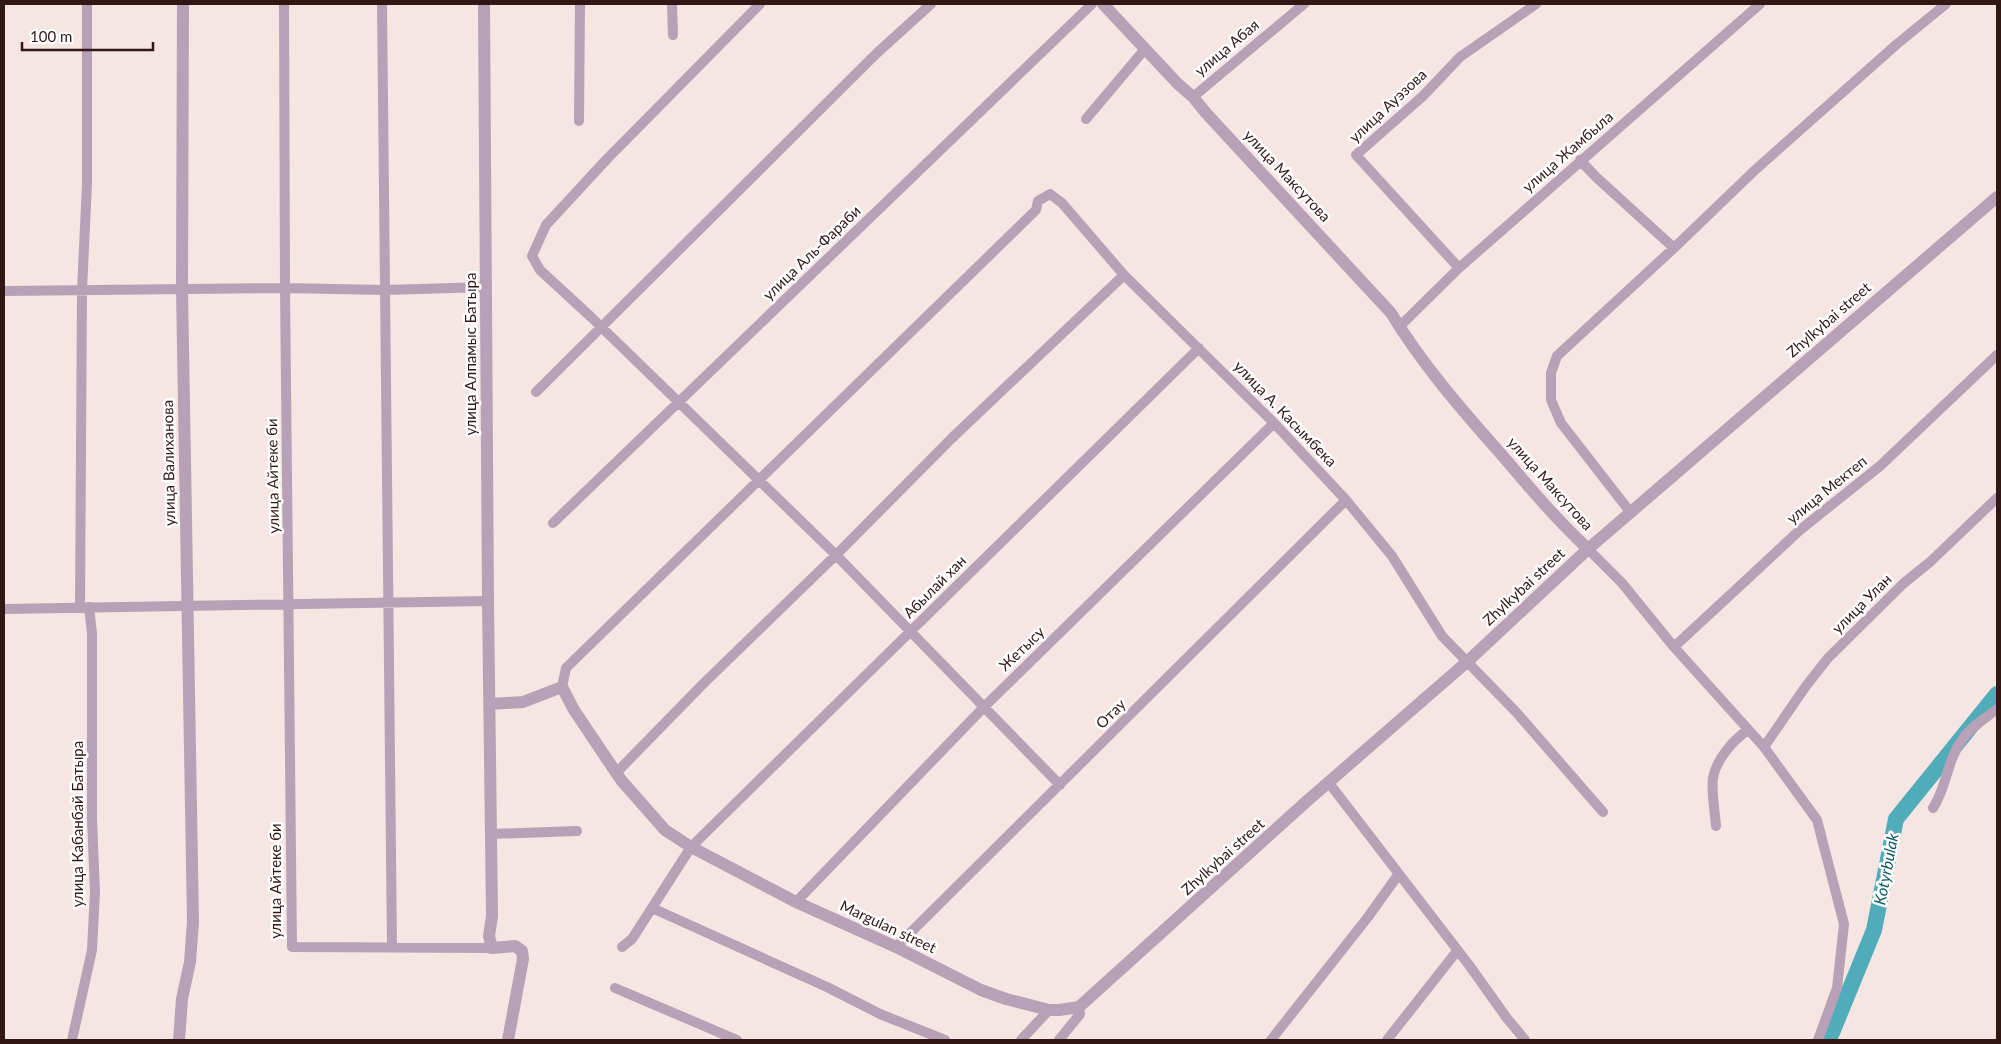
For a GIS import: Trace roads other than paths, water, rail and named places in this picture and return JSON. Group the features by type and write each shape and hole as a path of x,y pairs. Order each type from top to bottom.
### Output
{"street":[{"name":"улица Кабанбай Батыра","path":"72,1040 92,950 95,892 92,819 92,633 84,607 82,290 87,184 86,4"},
{"name":"улица Валиханова","path":"179,1040 182,999 190,962 193,922 182,289 183,4"},
{"name":"улица Айтеке би","path":"284,4 292,947 392,947"},
{"path":"382,4 392,947 424,949 516,946 522,950 523,959 508,1040"},
{"name":"улица Алпамыс Батыра","path":"484,4 492,916 489,936 492,948"},
{"path":"579,121 580,4"},
{"path":"672,4 673,35"},
{"path":"760,4 606,160 546,225 532,256 540,270 836,555 1060,785"},
{"path":"536,392 877,53 930,4"},
{"name":"улица Аль-Фараби","path":"553,524 1092,4"},
{"name":"улица Максутова","path":"1103,4 1178,84 1193,97 1391,313 1407,340 1459,406 1563,526 1622,583 1674,647 1729,706 1764,747 1817,820 1844,924 1837,988 1818,1040"},
{"name":"улица Абая","path":"1193,97 1304,4"},
{"name":"улица Ауэзова","path":"1459,268 1356,155 1423,96 1460,57 1536,4"},
{"name":"улица Жамбыла","path":"1399,327 1459,268 1760,4"},
{"path":"1631,512 1561,423 1552,400 1552,372 1557,356 1754,171 1896,44 1946,4"},
{"path":"1086,119 1145,49"},
{"path":"1580,160 1603,184 1674,248"},
{"name":"улица А. Касымбека","path":"759,479 1036,210 1038,201 1050,194 1062,202 1124,275 1274,422 1346,500 1392,556 1442,636 1536,733 1603,812"},
{"name":"Zhylkybai street","path":"1079,1007 1468,661 1588,549 1996,202"},
{"path":"617,772 703,684 836,555 966,424 1124,275"},
{"path":"4,291 285,288 384,290 487,287"},
{"name":"Абылай хан","path":"622,947 632,938 691,847 1199,348"},
{"name":"улица Мектеп","path":"1674,647 1800,530 1880,466 1997,355"},
{"name":"Жетысу","path":"796,902 985,706 1274,422"},
{"path":"490,704 523,702 562,687 566,668 759,479"},
{"name":"улица Улан","path":"1764,747 1806,686 1828,658 1897,589 1930,562 1997,498"},
{"name":"Отау","path":"896,947 1346,500"},
{"path":"4,609 488,601"},
{"name":"Margulan street","path":"562,687 574,710 621,780 665,830 691,847 796,902 896,947 981,990 1006,999 1049,1010 1079,1007"},
{"path":"1933,808 1941,796 1953,758 1962,740 1997,709"},
{"path":"1716,826 1713,777 1722,756 1740,735 1748,730"},
{"path":"1329,783 1525,1040"},
{"path":"490,834 577,831"},
{"path":"1271,1040 1368,917 1398,875"},
{"path":"652,908 827,987 880,1014 945,1040"},
{"path":"1387,1040 1457,951"},
{"path":"615,988 737,1040"},
{"path":"1059,1040 1080,1014 1079,1007"},
{"path":"1021,1040 1049,1010"}],"waterway":[{"name":"Kotyrbulak","path":"1829,1040 1874,930 1896,819 1997,694"}]}
